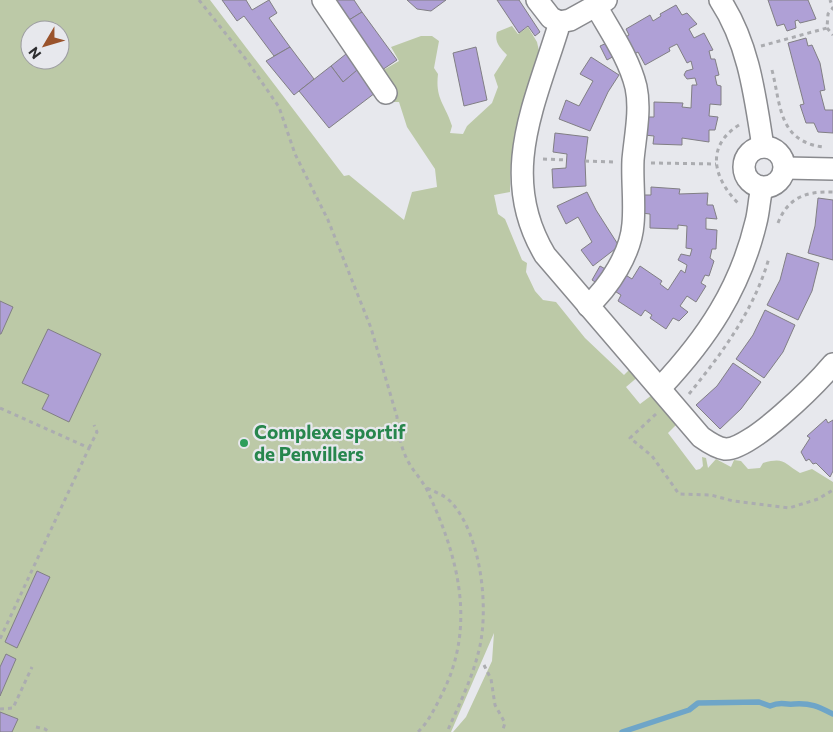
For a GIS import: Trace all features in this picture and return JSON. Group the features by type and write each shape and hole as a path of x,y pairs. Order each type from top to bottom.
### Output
{"street":[{"path":"323,0 386,93"},
{"path":"537,0 551,18 560,22 570,20 601,3 637,94 633,162 633,225 630,238 616,269 600,294 588,306"},
{"path":"720,0 730,17 744,51 758,114 763,147"},
{"path":"560,22 526,126 522,158 522,190 530,222 540,245 552,264 706,440 725,449 736,447 762,431 833,364"},
{"path":"763,147 778,152 784,161 785,168 778,182 762,188 750,182 746,176 744,163 750,152 763,147"},
{"path":"785,168 833,169"},
{"path":"661,387 702,342 719,315 734,284 756,221 762,188"}],"path":[{"path":"199,0 245,58 279,107 295,154 328,220 371,328 397,417 402,446 410,465 426,488 452,556 460,599 462,622 460,643 448,682 432,714 418,732"},
{"path":"830,0 833,8 828,14 827,28 833,35"},
{"path":"763,45 827,28"},
{"path":"762,36 763,45 767,52"},
{"path":"772,68 780,109 789,129 797,138 830,148"},
{"path":"756,221 746,219 742,207 727,192 718,177 716,164 718,151 727,134 740,124 745,116 758,114"},
{"path":"677,406 667,415 662,409 630,438 652,456 679,494 711,495 733,501 789,508 818,499 833,490"},
{"path":"0,408 89,448"},
{"path":"0,639 97,432 94,425"},
{"path":"426,488 444,496 451,502 466,524 474,543 482,596 479,652 447,732"},
{"path":"484,665 491,679 495,705 505,723 502,732"},
{"path":"0,709 13,708 32,667"},
{"path":"36,727 45,729 48,732"}],"green space":[{"name":"Complexe sportif de Penvillers","path":"0,0 210,0 344,176 349,175 404,220 412,192 437,187 435,169 407,127 399,102 392,102 380,72 399,61 391,47 421,36 432,36 439,41 434,68 438,74 439,96 452,126 450,133 463,134 467,126 492,103 498,87 494,75 507,55 497,42 497,32 512,26 518,34 528,27 537,42 539,51 518,143 511,157 510,192 494,195 498,214 505,219 522,260 527,263 526,272 535,291 543,300 556,302 585,338 624,375 632,367 640,375 626,387 640,404 652,395 676,425 668,433 696,470 703,466 702,457 706,458 708,468 716,459 731,467 734,460 741,461 748,469 760,468 763,463 770,461 780,461 800,473 812,469 833,482 833,732 453,732 466,717 492,661 494,633 451,732 0,732"}],"building":[{"path":"222,0 246,0 252,10 269,0 277,13 269,18 290,47 274,56 244,16 237,21"},
{"path":"336,0 354,0 362,12 349,20"},
{"path":"407,0 446,0 431,11 417,9"},
{"path":"497,0 519,0 540,32 535,36 528,26 519,33"},
{"path":"768,0 808,0 816,19 800,23 798,20 795,21 796,28 787,31 784,24 777,26"},
{"path":"676,5 682,15 687,13 697,24 689,29 694,38 704,33 713,50 709,51 711,59 715,59 719,75 715,76 717,85 721,86 721,105 710,104 709,116 718,117 715,130 709,130 709,142 682,138 682,145 653,144 654,136 644,135 645,117 654,117 654,102 683,103 682,107 691,108 692,85 697,85 695,78 687,79 684,75 686,71 693,69 691,61 687,63 677,44 669,48 670,51 645,65 638,52 629,57 620,40 629,35 626,29 650,15 653,21 661,16 660,14"},
{"path":"362,12 397,60 382,70 349,20"},
{"path":"806,38 808,46 812,45 820,63 825,90 820,91 825,110 833,110 833,133 818,132 814,123 806,123 800,105 804,104 788,43"},
{"path":"609,42 616,55 607,60 600,46"},
{"path":"290,47 314,79 294,95 266,61"},
{"path":"476,47 487,100 464,106 453,53"},
{"path":"351,50 362,67 343,82 331,66"},
{"path":"591,57 619,75 608,92 590,131 559,119 566,100 579,106 593,81 580,74"},
{"path":"331,66 343,82 357,70 375,93 329,128 299,91"},
{"path":"555,133 588,137 585,161 586,186 553,188 552,169 566,168 567,154 553,152"},
{"path":"651,187 680,189 679,194 708,193 707,205 713,205 717,219 706,218 706,229 717,230 716,249 712,249 710,258 714,261 709,276 705,275 701,283 706,286 696,302 687,296 680,306 688,312 679,321 673,318 666,329 650,318 652,315 645,310 641,316 618,301 621,295 613,290 624,274 632,279 640,266 662,281 660,284 668,290 681,270 685,273 687,265 678,260 681,254 690,256 692,249 686,248 687,226 678,225 678,229 650,228 650,214 641,213 642,195 651,195"},
{"path":"587,192 619,246 593,266 581,250 592,242 578,217 566,224 557,206"},
{"path":"818,198 833,200 833,260 808,253 815,226"},
{"path":"787,253 819,263 812,291 798,320 767,305 780,280"},
{"path":"600,266 609,271 600,285 592,280"},
{"path":"0,301 13,307 1,334 0,334"},
{"path":"765,310 795,325 783,352 764,378 736,359 753,335"},
{"path":"48,329 101,354 69,422 42,409 49,395 22,383"},
{"path":"733,363 761,382 741,409 720,429 696,405 717,386"},
{"path":"826,419 828,423 833,420 833,471 830,477 816,463 813,464 809,459 806,461 801,452 810,438 807,436"},
{"path":"37,571 50,577 17,648 5,642"},
{"path":"6,654 16,659 0,696 0,667"},
{"path":"0,712 18,719 12,732 0,732"}],"waterway":[{"path":"622,732 689,710 698,703 759,702 770,706 780,703 805,704 818,707 833,714"}],"place":[{"name":"Complexe sportif de Penvillers","path":"244,443"}]}
